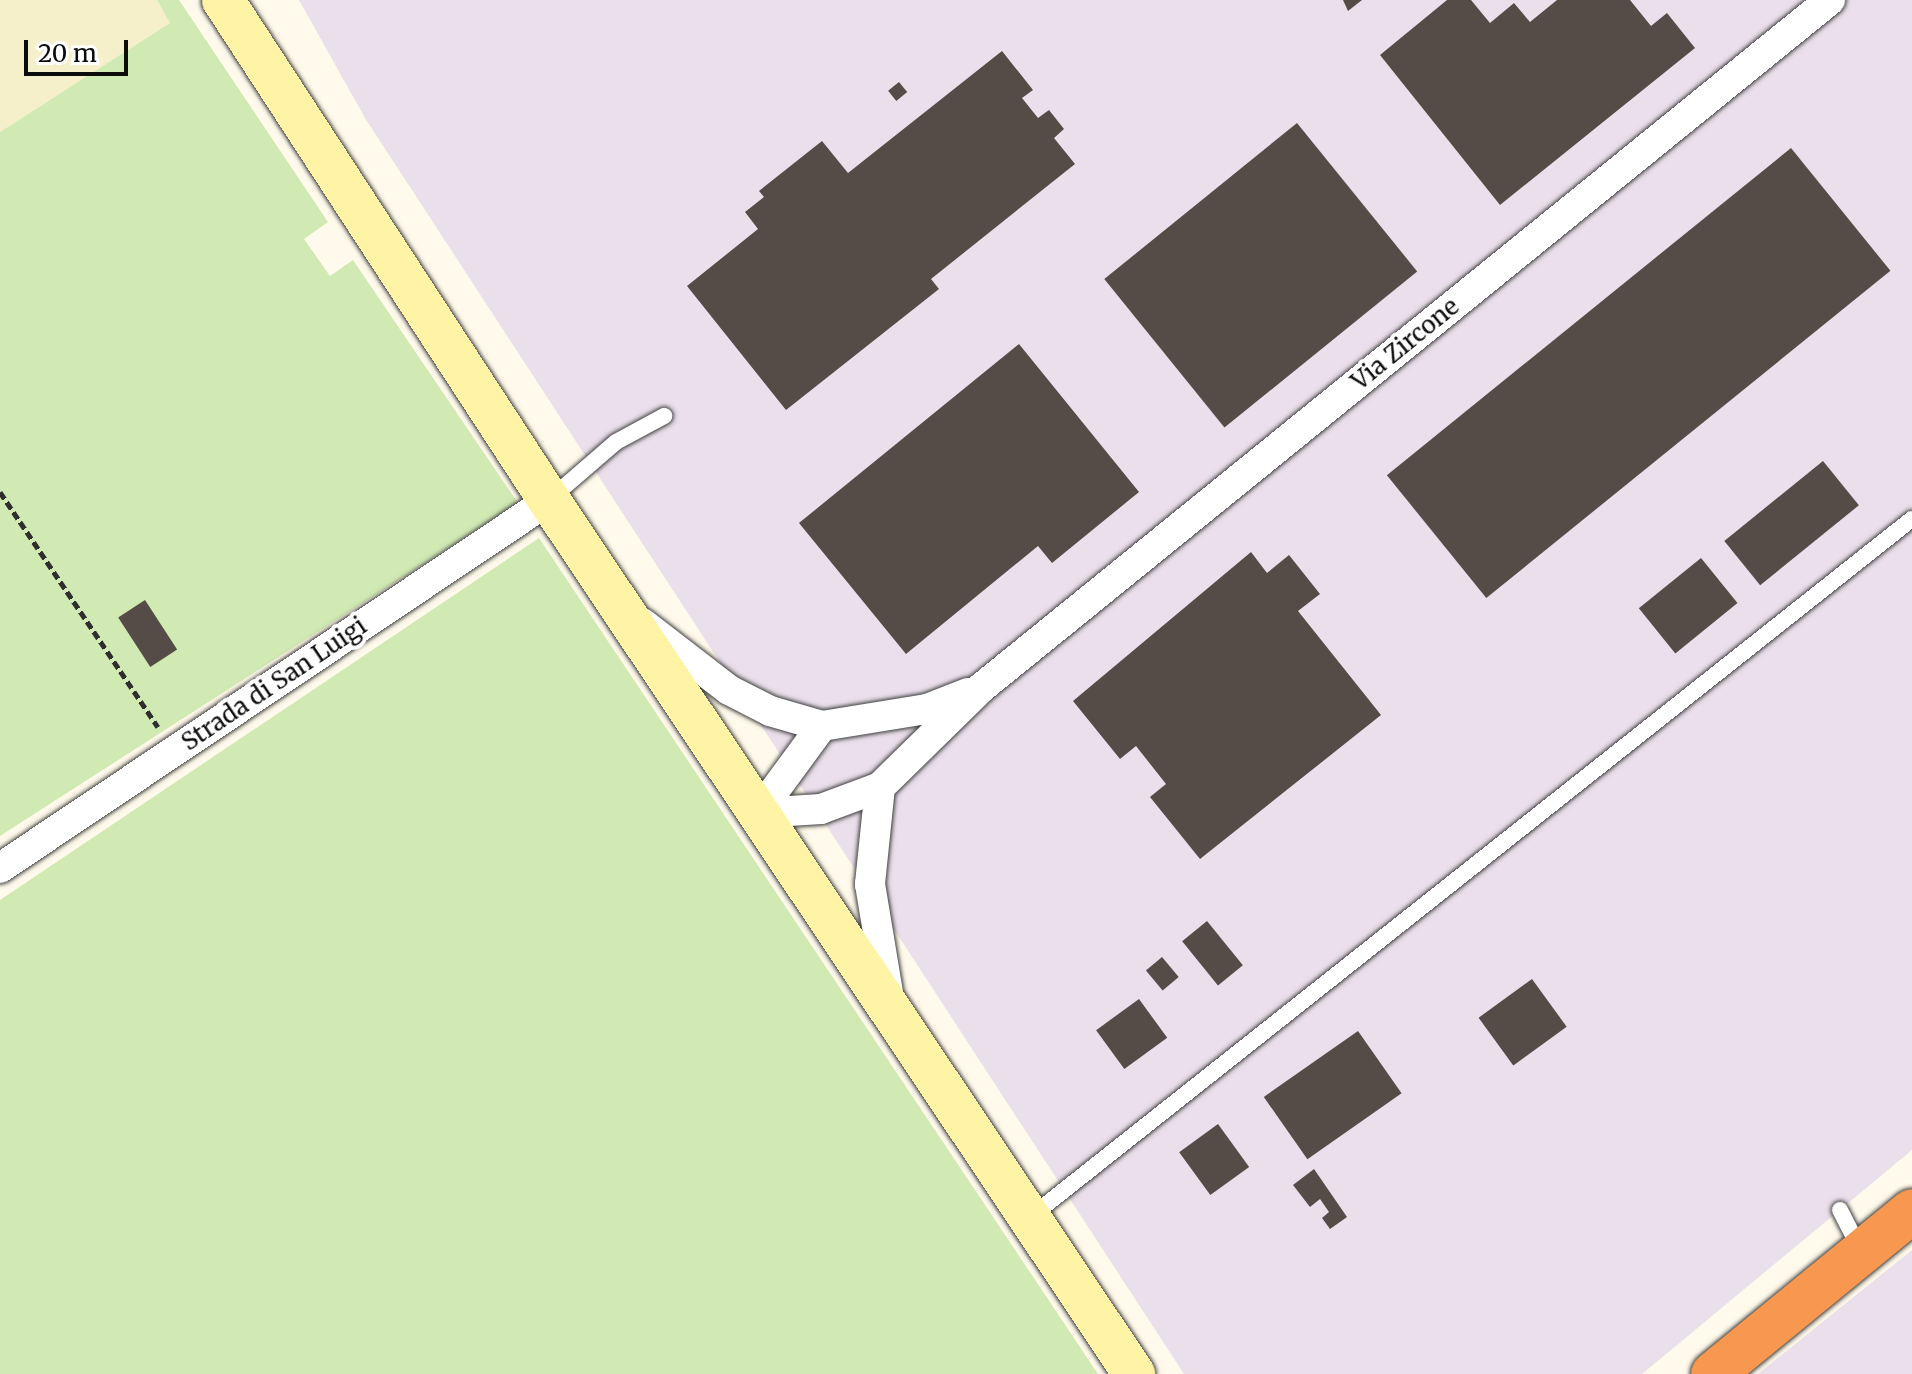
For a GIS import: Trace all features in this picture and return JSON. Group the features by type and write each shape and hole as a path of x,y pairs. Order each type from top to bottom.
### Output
{"highway":[{"path":"1713,1374 1912,1211"}],"main road":[{"path":"223,0 549,500 890,1005 1134,1374"}],"street":[{"name":"Via Zircone","path":"758,813 821,809 880,787 981,688 1830,0"},
{"name":"Strada di San Luigi","path":"0,868 549,500"},
{"name":"Via Zircone","path":"623,607 729,690 770,711 822,726 927,709 981,688"},
{"path":"758,813 822,726"},
{"path":"880,787 870,884 890,1005"}],"lane":[{"path":"549,500 616,442 664,416"},
{"path":"1029,1218 1912,519"},
{"path":"1840,1210 1861,1252"}],"path":[{"path":"0,492 174,751"}],"shaded area":[{"path":"0,0 157,0 171,23 0,132"},
{"path":"299,0 1912,0 1912,1150 1642,1374 1184,1374 365,118"},
{"path":"1912,1250 1912,1374 1758,1374"}],"green space":[{"path":"157,0 179,0 328,222 304,239 330,276 353,260 518,503 0,836 0,132 170,23"},
{"path":"539,538 1098,1374 0,1374 0,900"}],"building":[{"path":"1343,0 1362,0 1348,11"},
{"path":"1447,0 1471,0 1490,23 1514,3 1530,22 1557,0 1630,0 1651,26 1667,13 1695,48 1500,205 1380,55"},
{"path":"1002,51 1033,90 1022,98 1038,118 1049,110 1064,129 1054,138 1075,164 931,279 939,289 786,410 687,286 758,229 745,212 764,197 759,191 822,141 848,173"},
{"path":"899,82 907,92 896,101 888,91"},
{"path":"1297,123 1417,271 1224,428 1104,279"},
{"path":"1791,148 1890,271 1486,598 1387,475"},
{"path":"1019,344 1139,492 1052,563 1038,546 906,654 799,523"},
{"path":"1823,461 1859,505 1760,585 1724,541"},
{"path":"1251,552 1267,573 1289,555 1320,594 1298,611 1381,715 1200,859 1150,797 1166,784 1136,746 1120,759 1073,701"},
{"path":"1701,558 1738,603 1675,653 1639,608"},
{"path":"145,600 177,649 150,667 118,617"},
{"path":"1207,921 1243,965 1218,985 1182,941"},
{"path":"1162,957 1179,977 1163,990 1146,970"},
{"path":"1532,979 1567,1027 1513,1066 1479,1018"},
{"path":"1139,999 1167,1038 1124,1069 1096,1030"},
{"path":"1358,1031 1402,1093 1307,1159 1264,1097"},
{"path":"1218,1124 1249,1167 1210,1195 1179,1152"},
{"path":"1314,1169 1347,1217 1330,1229 1322,1218 1329,1212 1320,1199 1310,1207 1293,1185"}]}
